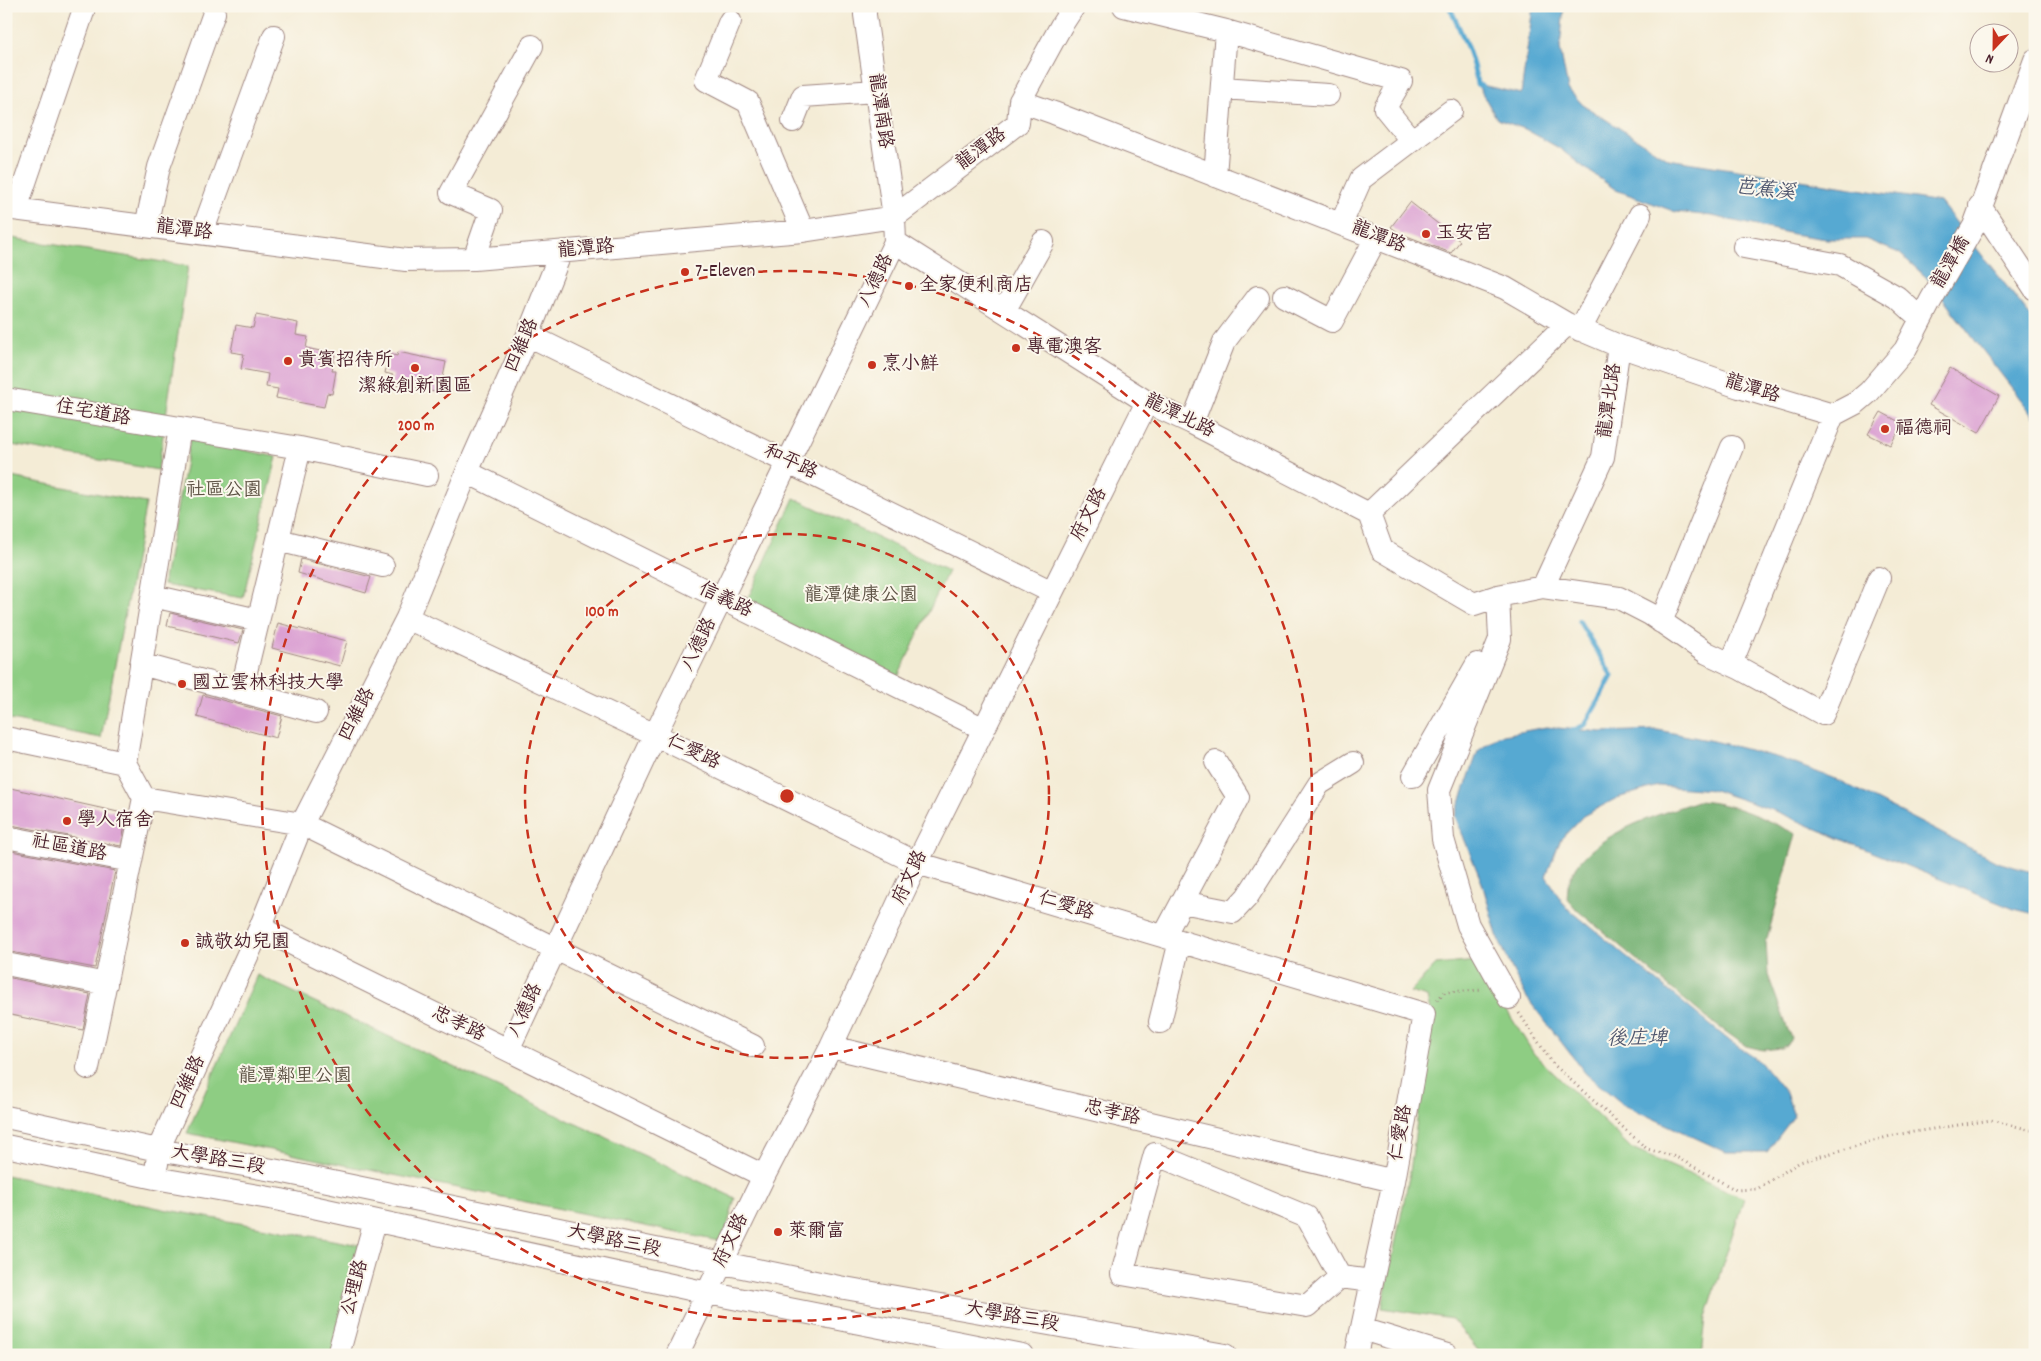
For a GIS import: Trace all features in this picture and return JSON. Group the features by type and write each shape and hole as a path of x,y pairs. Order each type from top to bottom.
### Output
{"street":[{"name":"龍潭南路","path":"865,6 894,217"},
{"path":"1020,102 1061,26 1074,6"},
{"path":"1124,6 1226,31 1401,81 1385,108 1410,140"},
{"path":"11,209 83,12"},
{"path":"146,226 159,166 214,13"},
{"path":"730,21 706,80 748,102 803,231"},
{"path":"1215,176 1226,31"},
{"path":"202,233 274,36"},
{"path":"474,260 491,210 451,193 532,46"},
{"path":"2035,60 1977,216 2035,289"},
{"path":"1222,88 1328,95"},
{"path":"793,121 803,96 876,91"},
{"name":"龍潭路","path":"11,209 406,260 474,260 803,231 894,217 1018,123 1020,102 1054,113 1505,288 1573,327 1619,346 1739,387 1833,416"},
{"path":"1341,224 1361,179 1410,140 1451,111"},
{"path":"1640,215 1573,327 1369,514 1382,550 1474,604 1498,596 1543,587 1618,598 1661,622 1707,653 1823,714 1879,578"},
{"name":"龍潭橋","path":"1926,310 1977,216"},
{"path":"894,217 895,242"},
{"path":"1284,296 1332,321 1376,238"},
{"name":"龍潭北路","path":"895,242 1147,402 1192,423 1369,514"},
{"name":"八德路","path":"508,1050 655,735 723,600 895,242"},
{"path":"1004,311 1043,242"},
{"path":"1731,664 1833,416 1856,403 1869,392 1905,350 1926,310 1897,298 1840,265 1744,247"},
{"name":"四維路","path":"155,1178 158,1150 260,928 302,824 407,618 467,472 528,335 562,252"},
{"path":"1192,423 1224,342 1258,296"},
{"name":"和平路","path":"528,335 1052,592"},
{"name":"龍潭北路","path":"1543,587 1603,457 1619,346"},
{"name":"住宅道路","path":"6,399 300,448 427,475"},
{"name":"府文路","path":"677,1355 764,1176 831,1047 917,862 1147,402"},
{"path":"88,1068 144,798 125,763 180,428"},
{"path":"1661,622 1732,447"},
{"path":"241,692 300,448"},
{"name":"信義路","path":"467,472 984,729"},
{"path":"278,540 383,566"},
{"path":"153,596 258,620"},
{"path":"1498,596 1500,639 1439,790 1443,839 1468,925 1509,998"},
{"name":"仁愛路","path":"407,618 917,862 1424,1014 1394,1182 1356,1355"},
{"path":"1412,776 1499,627"},
{"path":"141,664 316,712"},
{"path":"6,738 125,763"},
{"path":"1160,1022 1172,939 1182,902 1238,797 1216,762"},
{"path":"1182,902 1232,912 1247,897 1319,784 1353,763"},
{"path":"144,798 302,824 753,1046"},
{"name":"社區道路","path":"6,837 131,861"},
{"name":"忠孝路","path":"260,928 764,1176"},
{"path":"6,964 106,984"},
{"name":"忠孝路","path":"831,1047 1394,1182"},
{"name":"大學路三段","path":"6,1118 158,1150 284,1172 840,1288 1225,1355"},
{"name":"大學路三段","path":"6,1146 155,1178 281,1200 708,1292 1022,1355"},
{"path":"1340,1277 1307,1217 1155,1154 1122,1274 1307,1306 1340,1277 1372,1281"},
{"name":"公理路","path":"338,1355 375,1221"},
{"path":"1362,1329 1447,1355"}],"path":[{"path":"1424,1014 1445,992 1485,990 1509,998 1553,1064 1647,1149 1676,1157 1736,1190 1757,1189 1800,1162 1894,1135 1991,1120 2035,1131"}],"green space":[{"path":"6,237 188,266 158,470 6,444"},
{"name":"社區公園","path":"190,439 277,457 243,598 163,585"},
{"path":"6,476 146,503 101,738 6,719"},
{"name":"龍潭健康公園","path":"794,498 948,571 897,679 745,605"},
{"path":"1697,801 1736,808 1796,834 1766,942 1768,975 1791,1038 1788,1044 1781,1048 1763,1050 1746,1046 1709,1020 1577,910 1567,898 1568,884 1577,866 1605,840 1642,821"},
{"path":"1476,961 1534,1054 1632,1149 1744,1198 1706,1317 1702,1355 1482,1355 1452,1319 1382,1308 1410,1172 1431,1017 1427,997 1410,992 1436,965"},
{"name":"龍潭鄰里公園","path":"257,975 735,1198 723,1242 187,1133"},
{"path":"6,1175 168,1210 376,1248 345,1355 6,1355"}],"water":[{"name":"芭蕉溪","path":"1533,6 1564,6 1560,48 1568,89 1583,105 1668,159 1940,202 2035,322 2035,418 1926,277 1899,253 1865,239 1826,239 1793,234 1712,216 1676,212 1616,190 1559,148 1525,129 1497,119 1477,84 1521,94"},
{"name":"後庄埤","path":"1546,727 1602,732 1658,730 1718,742 1779,758 1838,780 1997,862 2035,873 2035,914 2014,909 1780,813 1714,790 1658,786 1617,798 1583,816 1561,839 1546,876 1564,905 1731,1042 1758,1060 1786,1093 1794,1116 1767,1152 1726,1152 1624,1105 1586,1074 1527,998 1497,935 1482,883 1455,816 1478,751 1498,736"}],"building":[{"name":"玉安宮","path":"1410,202 1460,241 1451,253 1399,233 1391,227"},
{"name":"貴賓招待所","path":"256,315 298,323 296,335 308,337 306,348 335,354 332,371 336,371 332,394 327,393 324,407 276,398 278,389 266,387 268,374 241,369 244,354 231,352 236,325 253,328"},
{"name":"潔綠創新園區","path":"398,352 446,362 440,393 391,383 393,375 385,373 389,354 397,356"},
{"path":"1950,368 1999,396 1979,433 1929,405"},
{"name":"福德祠","path":"1881,412 1903,424 1890,445 1868,434"},
{"path":"301,559 371,577 366,593 298,573"},
{"path":"170,613 243,630 239,643 167,626"},
{"path":"278,623 347,641 340,666 272,648"},
{"path":"203,695 282,716 276,738 197,717"},
{"name":"學人宿舍","path":"6,787 127,814 121,846 6,824"},
{"path":"6,850 115,871 95,968 6,951"},
{"path":"6,977 90,994 83,1030 6,1014"}],"waterway":[{"path":"1449,6 1470,54 1477,84 1483,87"},
{"path":"1570,732 1585,725 1612,676 1579,621"}],"place":[{"name":"玉安宮","path":"1426,234"},
{"name":"7-Eleven","path":"685,272"},
{"name":"全家便利商店","path":"909,286"},
{"name":"專電澳客","path":"1016,348"},
{"name":"貴賓招待所","path":"288,361"},
{"name":"烹小鮮","path":"872,365"},
{"name":"潔綠創新園區","path":"415,368"},
{"name":"福德祠","path":"1885,429"},
{"name":"國立雲林科技大學","path":"182,684"},
{"name":"學人宿舍","path":"67,821"},
{"name":"誠敬幼兒園","path":"185,943"},
{"name":"萊爾富","path":"778,1232"}]}
